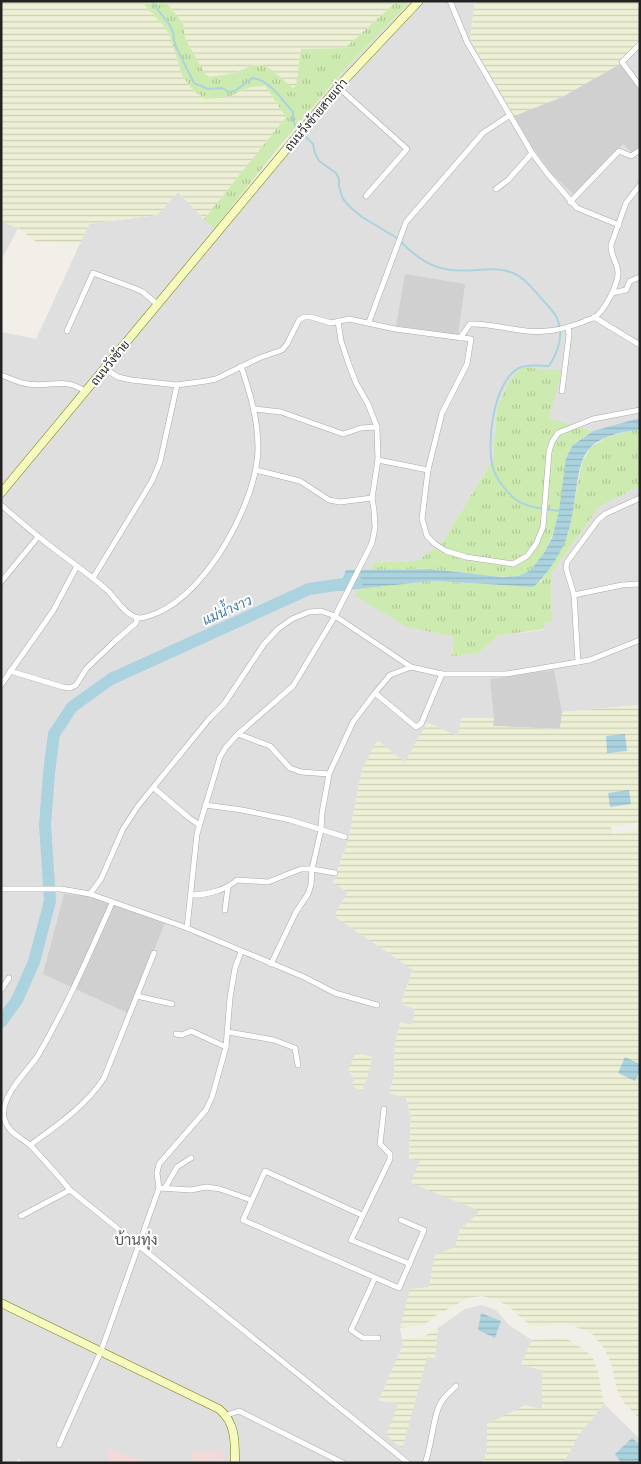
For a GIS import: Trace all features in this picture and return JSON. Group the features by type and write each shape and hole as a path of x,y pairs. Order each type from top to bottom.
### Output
{"main road":[{"name":"ถนนวังซ้ายสายเก่า","path":"218,232 338,87 419,1"},
{"name":"ถนนวังซ้าย","path":"1,493 218,232"},
{"path":"1,1303 219,1409 227,1415 232,1425 235,1438 235,1463"}],"street":[{"path":"450,1 467,42 532,153 570,202 577,208 619,225"},
{"path":"640,44 622,62 640,86"},
{"path":"338,87 407,149 366,196"},
{"path":"369,322 406,222 483,133 510,115"},
{"path":"570,202 620,151 630,156 639,153"},
{"path":"496,189 508,180 532,153"},
{"path":"460,338 470,324 478,323 520,331 546,332 566,328 594,318 612,293 618,274 618,267 610,252 611,246 629,198 640,186"},
{"path":"66,330 93,273 143,292 158,305"},
{"path":"612,293 626,290 630,281 640,278"},
{"path":"105,369 118,377 177,384 216,378 282,350 299,320 304,317 311,317 331,323 349,319 395,329 471,339 467,364 442,413 428,470 422,519 427,536 434,544 446,551 482,560 514,564 527,556 536,544 543,528 550,452 552,442 558,434 593,419 640,410"},
{"path":"594,318 640,345"},
{"path":"187,928 192,895 195,848 205,805 220,757 226,746 238,734 293,686 342,604 372,543 375,528 372,498 378,460 377,427 348,362 341,341 338,321"},
{"path":"562,391 569,335 566,328"},
{"path":"1,505 38,537 94,578 128,612 137,618 146,617 164,610 178,601 209,569 241,512 256,470 258,448 255,409 241,366"},
{"path":"1,376 28,384 63,383 77,386 86,392"},
{"path":"94,578 152,481 162,455 177,384"},
{"path":"255,409 281,412 343,434 360,428 377,427"},
{"path":"378,460 428,470"},
{"path":"256,470 300,481 330,500 340,502 372,498"},
{"path":"578,662 574,594 566,568 567,562 605,514 640,498"},
{"path":"1,582 38,537"},
{"path":"1,684 53,610 77,566"},
{"path":"574,594 622,585 640,584"},
{"path":"90,894 101,879 130,818 210,718 224,704 264,644 278,629 292,619 309,612 321,611 335,616 411,667 442,674 506,674 590,660 640,640"},
{"path":"10,671 70,688 76,685 86,669 107,648 136,623 137,618"},
{"path":"271,964 296,912 308,894 321,830 329,774 353,722 390,675 411,667"},
{"path":"375,693 416,727 421,724 442,674"},
{"path":"238,734 270,746 290,768 301,772 329,774"},
{"path":"154,788 200,825"},
{"path":"205,805 290,820 345,837"},
{"path":"192,895 201,895 228,886 236,880 268,882 296,871 312,869 335,873"},
{"path":"225,910 228,886"},
{"path":"1,889 61,889 90,894 187,928 335,993 377,1005"},
{"path":"112,903 80,976 36,1058 5,1098 2,1112 7,1125 14,1134 30,1145 70,1190 409,1462"},
{"path":"162,1188 157,1173 159,1164 206,1110 212,1096 226,1047 231,991 235,968 241,952"},
{"path":"30,1145 63,1120 100,1083 154,953"},
{"path":"1,990 9,978"},
{"path":"137,996 172,1004"},
{"path":"176,1034 182,1035 191,1031 226,1047"},
{"path":"228,1032 274,1040 296,1048 298,1065"},
{"path":"384,1110 380,1144 390,1154 390,1158 351,1240 410,1264"},
{"path":"59,1445 101,1351 138,1244 162,1188 177,1167 191,1158"},
{"path":"362,1215 264,1171 243,1220 399,1288 424,1230 401,1220"},
{"path":"162,1188 191,1190 206,1187 220,1189 251,1200"},
{"path":"20,1216 70,1190"},
{"path":"375,1278 351,1330 363,1338 378,1338"},
{"path":"425,1463 431,1447 438,1408 441,1401 456,1386"},
{"path":"227,1415 239,1411 343,1463"}],"shaded area":[{"path":"410,1 475,1 470,39 619,64 640,41 640,419 593,431 549,418 497,408 493,459 442,543 417,561 375,562 370,570 407,627 454,637 452,655 479,653 497,636 544,630 543,623 552,622 551,574 599,507 640,487 640,705 562,712 560,729 462,718 458,736 405,763 362,770 348,841 333,882 348,892 334,916 413,969 401,1004 415,1009 412,1026 400,1022 395,1044 394,1077 389,1093 406,1098 411,1116 409,1158 420,1160 480,1211 460,1230 455,1247 435,1256 429,1288 400,1328 403,1345 379,1400 398,1404 402,1448 427,1357 435,1357 438,1328 465,1309 482,1305 496,1310 509,1325 532,1340 521,1365 542,1370 542,1409 487,1424 487,1450 483,1463 24,1463 18,1459 16,1463 1,1463 1,332 36,339 89,224 157,215 178,192 214,229 346,68","holes":["356,1053 372,1057 368,1075 361,1092 352,1084 355,1079"]},
{"path":"620,64 640,88 640,146 632,153 623,144 574,195 552,174 533,148 514,116 562,97"},
{"path":"1,221 18,228 1,261"},
{"path":"405,274 465,284 458,335 396,326"},
{"path":"554,670 562,712 560,729 493,726 494,718 490,679"},
{"path":"64,894 86,896 165,923 128,1013 43,974"},
{"path":"604,1404 640,1439 640,1463 561,1463 566,1458 580,1433"},
{"path":"223,1449 222,1463 190,1463 191,1453"},
{"path":"108,1450 154,1463 108,1463"}],"green space":[{"path":"1,1 141,1 169,34 182,75 228,97 251,87 265,86 286,117 204,219 178,192 157,215 89,224 80,244 37,242 18,228 1,221 1,194 4,188 1,186"},
{"path":"141,1 165,1 183,23 185,38 204,72 209,77 235,73 253,65 265,66 293,88 296,85 301,49 345,48 397,1 410,1 346,68 279,147 214,229 204,219 286,117 265,86 251,87 228,97 207,99 193,91 182,75 169,34"},
{"path":"165,1 397,1 345,48 301,49 296,85 293,89 265,66 253,65 235,73 209,78 185,38 183,23"},
{"path":"475,1 640,1 640,41 620,64 562,97 514,116 470,39"},
{"path":"522,367 562,371 549,418 593,431 573,445 554,531 539,561 530,571 522,575 510,576 431,569 370,570 375,562 417,561 442,543 493,459 497,408 510,380"},
{"path":"632,430 640,430 640,487 599,507 551,574 552,622 544,623 544,629 497,636 479,653 452,656 454,637 407,627 355,596 358,589 433,581 518,586 541,582 568,535 583,460 590,448 605,438"},
{"path":"640,705 640,822 611,827 613,834 640,829 640,1419 624,1403 617,1390 611,1363 603,1347 592,1334 576,1327 564,1323 542,1327 531,1326 508,1306 497,1300 482,1296 468,1298 437,1315 424,1325 400,1328 410,1289 429,1287 435,1255 455,1247 460,1230 480,1211 411,1183 420,1160 409,1159 411,1116 406,1098 389,1093 394,1077 395,1044 400,1022 412,1025 415,1009 401,1004 413,970 334,916 348,892 333,883 348,841 362,770 377,740 405,762 427,722 457,736 462,718 494,718 493,726 560,729 562,712"},
{"path":"356,1052 372,1057 368,1075 361,1092 352,1085 355,1079 348,1071"},
{"path":"438,1328 435,1358 427,1357 402,1449 386,1435 398,1404 379,1400 403,1345 402,1339 425,1336"},
{"path":"567,1339 585,1350 593,1358 598,1372 604,1404 580,1433 566,1458 561,1463 483,1463 487,1450 487,1424 525,1405 542,1409 542,1370 521,1365 532,1340"}],"water":[{"path":"640,419 640,430 620,433 600,440 590,448 582,460 566,539 549,570 533,587 433,581 338,591 346,570 431,569 501,577 518,576 530,571 544,553 552,538 559,511 566,458 573,445 593,431"},
{"path":"625,734 627,751 607,753 606,736"},
{"path":"629,790 631,804 610,807 608,793"},
{"path":"625,1057 640,1064 640,1071 635,1081 618,1073"},
{"path":"481,1313 501,1321 495,1338 478,1330"},
{"path":"632,1438 640,1445 640,1463 621,1463 615,1454"}],"waterway":[{"path":"151,1 169,24 176,47 194,83 208,89 222,88 229,92 235,91 252,78 258,79 270,86 293,112 293,121 298,130"},
{"path":"302,133 313,144 319,161 336,173 343,199 351,208 362,217 397,238"},
{"path":"401,242 418,257 444,269 465,271 496,269 515,274 529,284 556,315 560,337 552,361 549,366 522,367 510,375 497,400 493,415 490,447 494,471 500,482 515,499 542,509 560,511"},
{"name":"แม่น้ำงาว","path":"1,1022 17,1000 34,962 50,901 45,825 49,773 54,734 72,707 111,679 309,589 357,582"}],"district":[{"name":"บ้านทุ่ง","path":"136,1240"}]}
